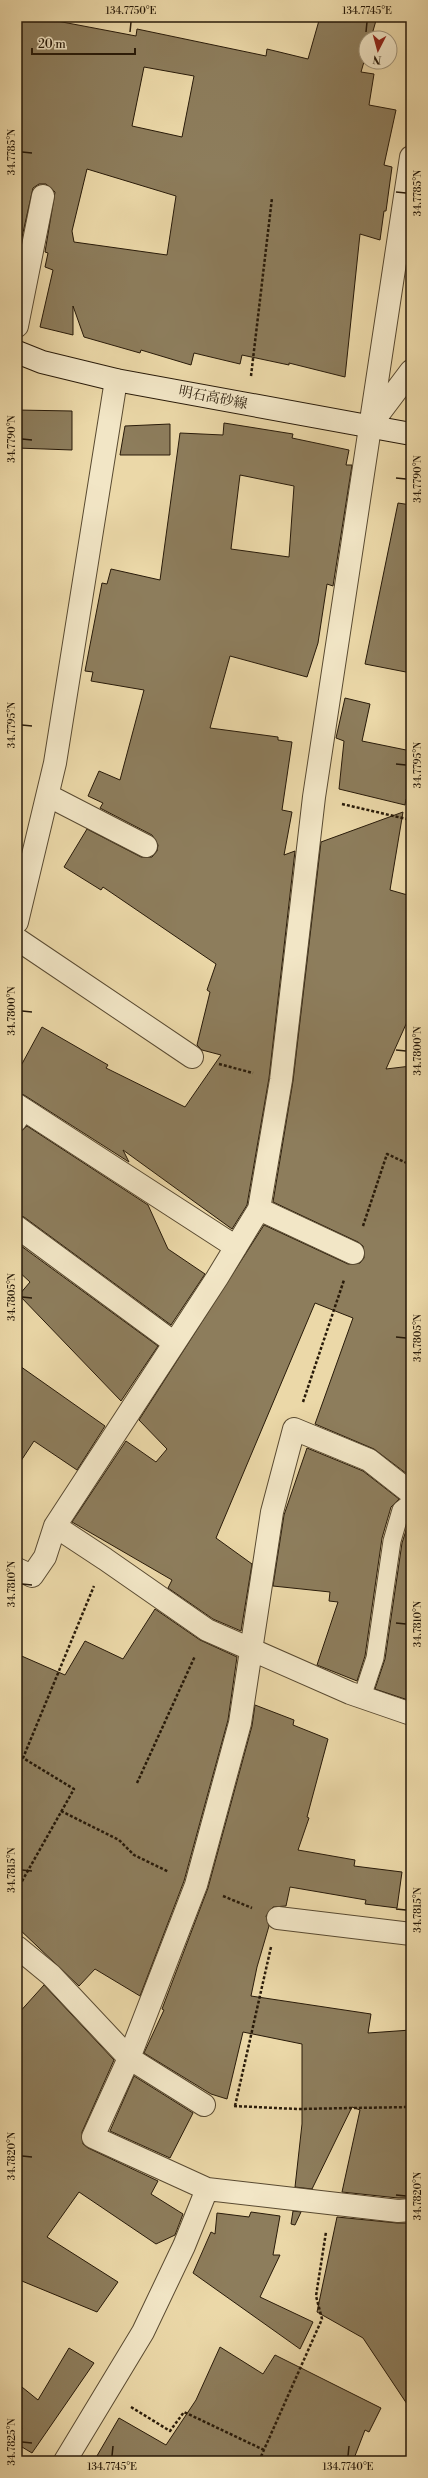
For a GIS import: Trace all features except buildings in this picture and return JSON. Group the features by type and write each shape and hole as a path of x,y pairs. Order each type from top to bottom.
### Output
{"street":[{"path":"17,1569 32,1576 45,1557 55,1526 259,1209 281,1080 314,797 411,157"},
{"path":"17,326 43,196"},
{"name":"明石高砂線","path":"17,352 42,362 116,380 411,434"},
{"path":"369,427 411,371"},
{"path":"17,922 48,796 116,380"},
{"path":"48,796 146,846"},
{"path":"17,939 192,1057"},
{"path":"20,1113 236,1246"},
{"path":"259,1209 353,1253"},
{"path":"17,1226 173,1342"},
{"path":"411,1493 369,1460 294,1430 272,1512 240,1723 196,1885 129,2058 93,2137 207,2189 398,2211 411,2210"},
{"path":"55,1526 105,1558 207,1630 362,1697 411,1714"},
{"path":"278,1918 411,1934"},
{"path":"17,1947 51,1975 129,2058 204,2105"},
{"path":"65,2461 143,2332 184,2246 207,2189"}],"lane":[{"path":"362,1697 376,1658 392,1541 401,1510 411,1502"}],"path":[{"path":"248,404 272,198"},
{"path":"314,797 411,820"},
{"path":"192,1057 281,1080"},
{"path":"17,1890 74,1789 23,1758 105,1558"},
{"path":"138,1783 207,1630"},
{"path":"204,2105 297,2109 411,2107"},
{"path":"260,2461 322,2319 316,2296 330,2203"},
{"path":"107,2392 170,2432 184,2412 264,2450"}]}
